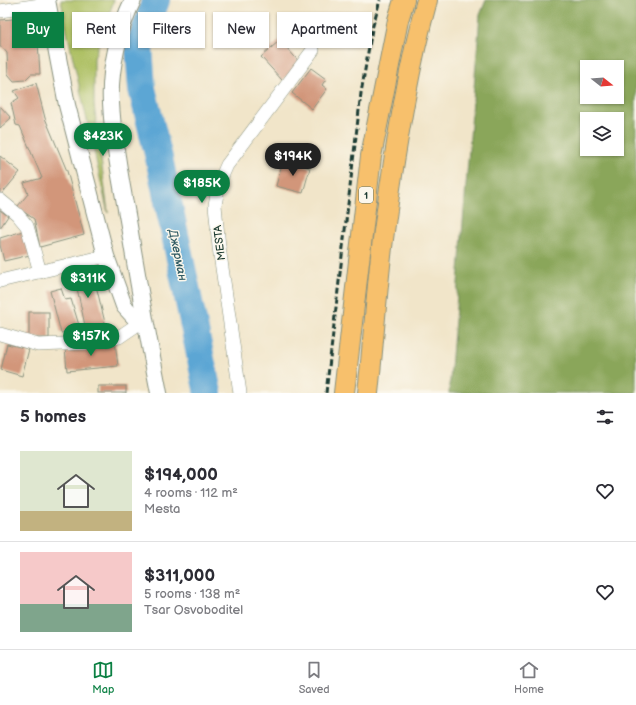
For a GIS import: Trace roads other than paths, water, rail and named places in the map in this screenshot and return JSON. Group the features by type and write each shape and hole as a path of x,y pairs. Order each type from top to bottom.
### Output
{"main road":[{"name":"1","path":"344,393 370,156 398,20 404,0"},
{"name":"1","path":"368,393 384,225 407,86 427,0"}],"street":[{"path":"133,0 128,9 114,55 111,101 115,140 144,320 159,393"},
{"path":"0,11 47,2 66,105 106,256 124,306 134,318 144,320"},
{"name":"MESTA","path":"240,393 218,246 215,205 219,183 227,165 313,50"},
{"path":"0,200 17,214 27,226 40,272"},
{"path":"0,282 106,256"},
{"path":"0,334 38,345 87,342 119,337 144,320"}],"waterway":[{"name":"Джерман","path":"156,0 139,47 142,89 159,158 208,393"}],"railway":[{"path":"326,393 361,93 372,29 380,0"}]}
